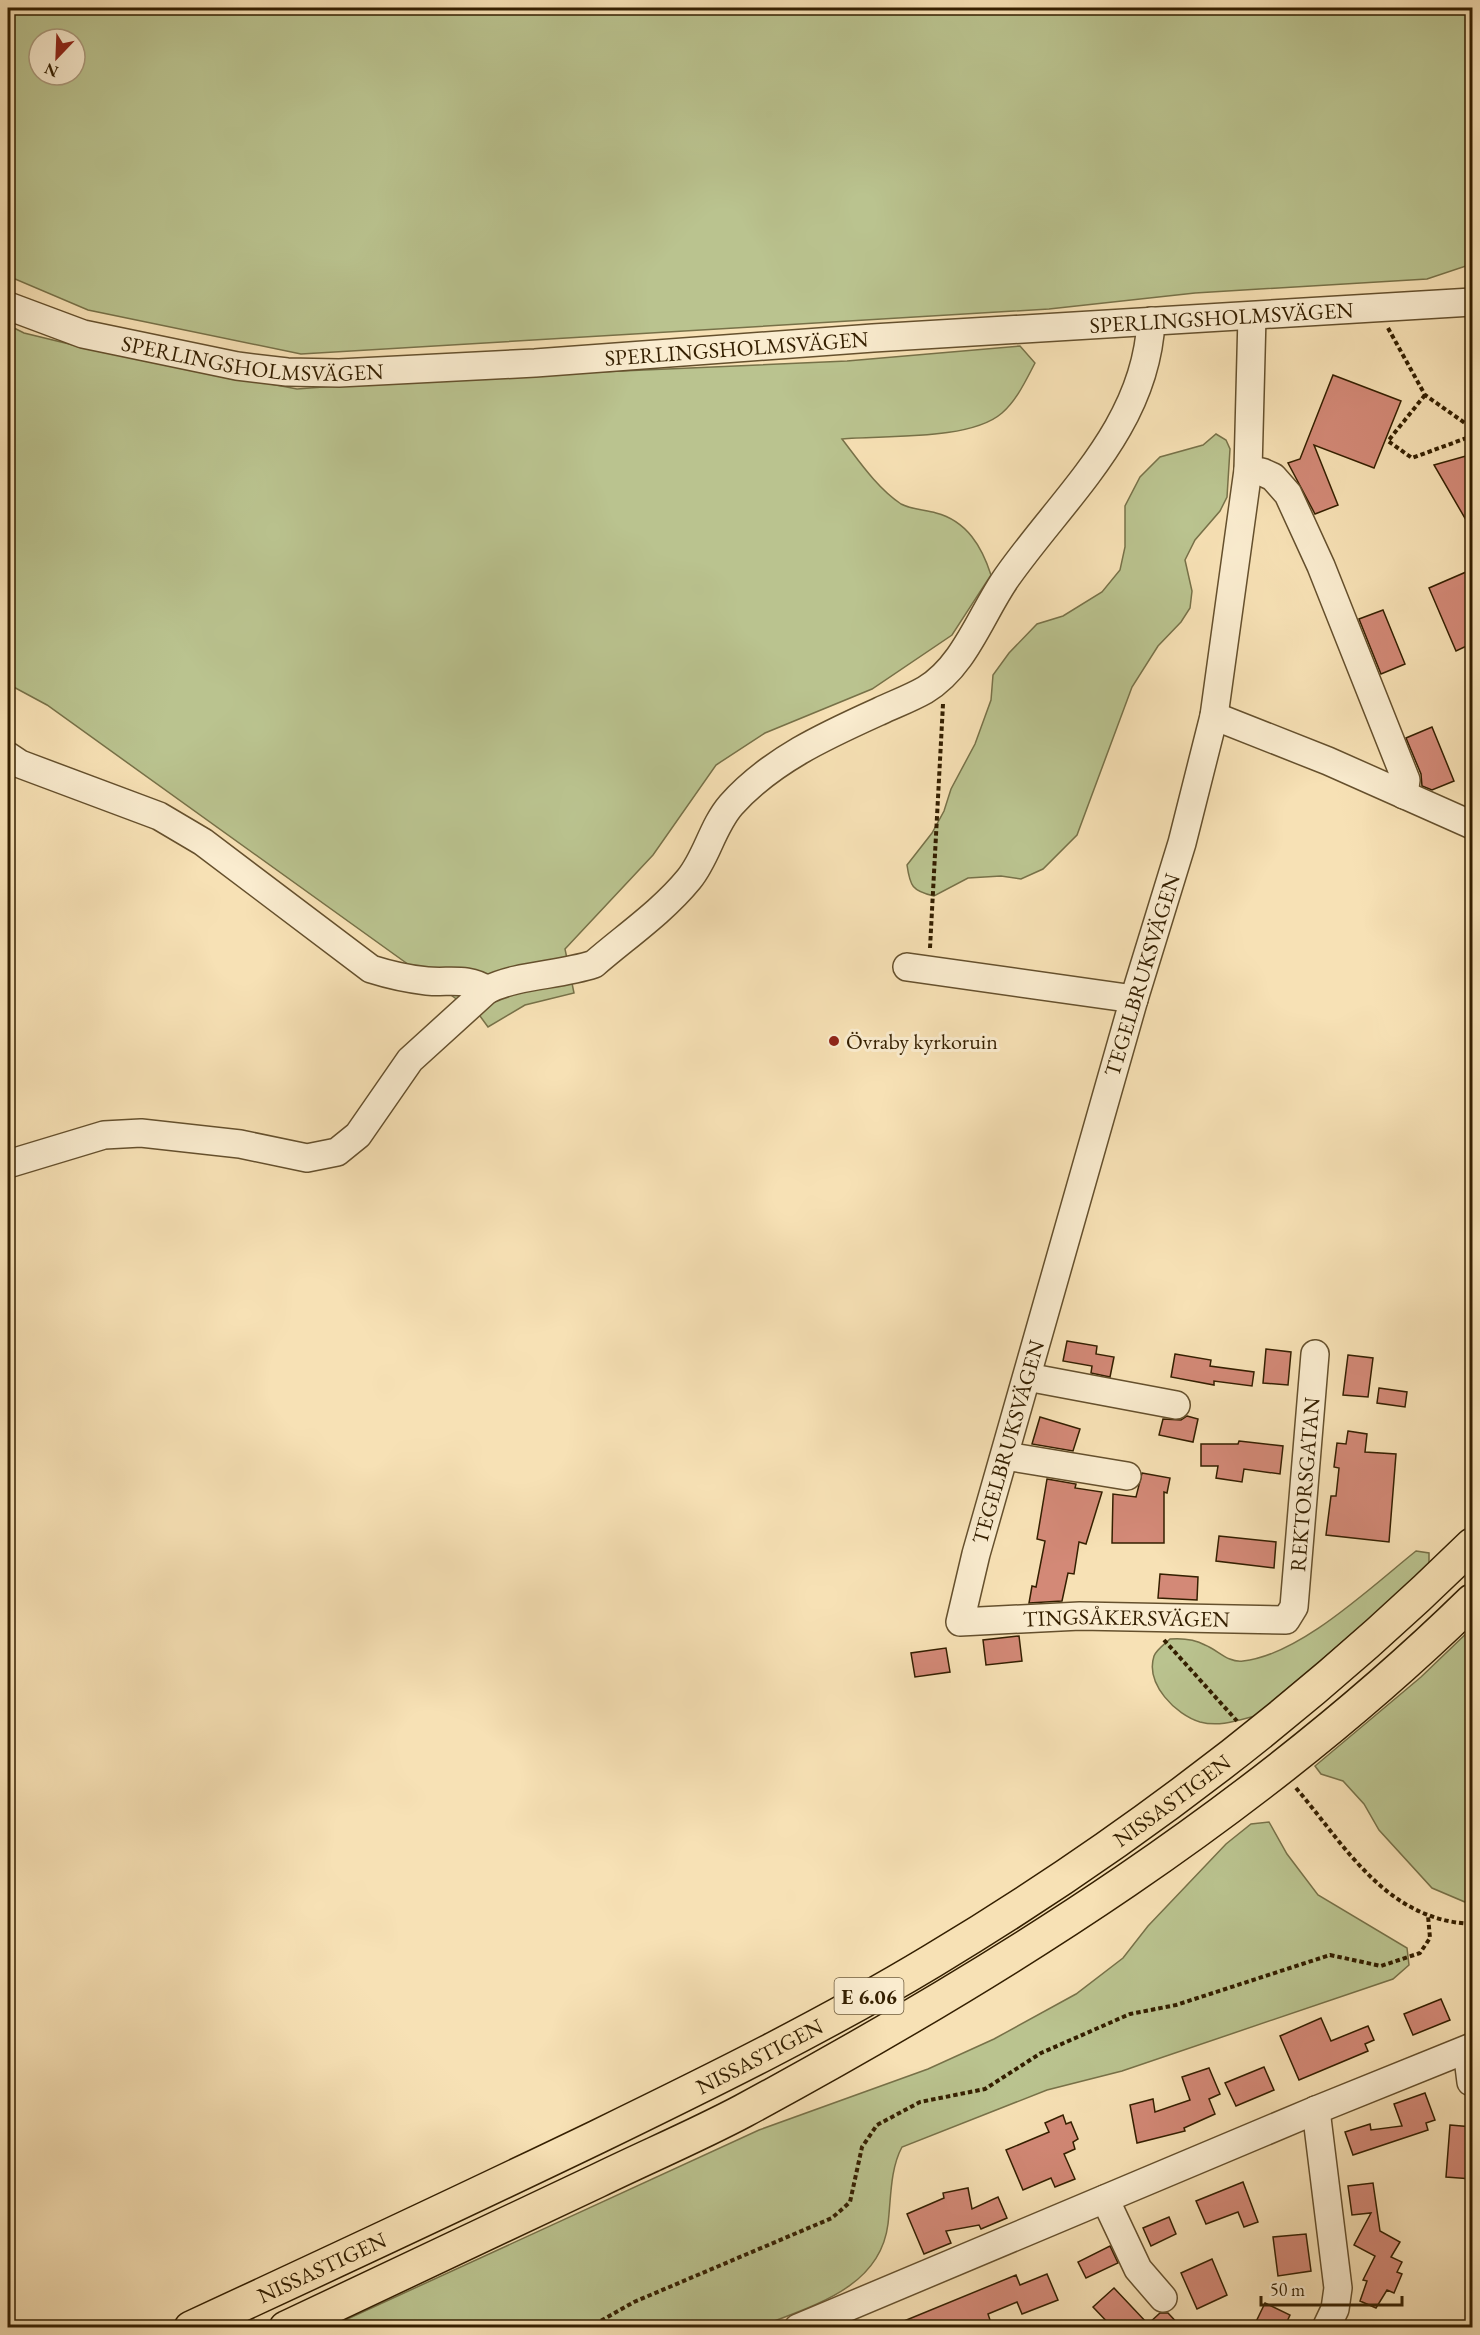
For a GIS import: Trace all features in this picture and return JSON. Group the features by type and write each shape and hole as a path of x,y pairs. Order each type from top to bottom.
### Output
{"highway":[{"name":"NISSASTIGEN","path":"191,2328 468,2200 726,2075 932,1961 1102,1851 1202,1778 1291,1707 1415,1601 1473,1545"},
{"name":"NISSASTIGEN","path":"286,2328 740,2112 951,1994 1125,1882 1232,1804 1322,1733 1473,1601"}],"street":[{"name":"SPERLINGSHOLMSVÄGEN","path":"8,306 83,333 237,366 298,372 535,363 1151,321 1473,302"},
{"name":"TEGELBRUKSVÄGEN","path":"960,1622 1134,999 1182,843 1214,716 1248,470 1252,316"},
{"path":"8,1164 104,1135 141,1133 240,1144 307,1158 337,1152 358,1135 410,1060 487,990 506,981 575,970 594,964 688,880 703,860 715,831 731,805 776,766 808,745 925,690 945,676 1006,578 1094,468 1115,436 1144,374 1151,321"},
{"path":"1248,470 1262,472 1273,477 1288,494 1321,566 1406,780 1404,795"},
{"path":"1214,716 1328,760 1473,825"},
{"path":"8,756 20,765 159,816 203,842 371,969 395,977 418,980 475,982 487,990"},
{"path":"918,969 1134,999"},
{"name":"REKTORSGATAN","path":"1292,1615 1315,1354"},
{"path":"1027,1377 1176,1405"},
{"path":"1005,1456 1127,1476"},
{"name":"TINGSÅKERSVÄGEN","path":"960,1622 1080,1616 1286,1620 1292,1615"},
{"path":"803,2327 1316,2110 1470,2049 1471,2082"},
{"path":"1316,2110 1338,2288 1335,2309 1326,2328"},
{"path":"1105,2199 1138,2269 1163,2298"}],"path":[{"path":"1384,321 1425,395 1473,428"},
{"path":"1425,395 1388,441 1412,458 1473,436"},
{"path":"918,969 945,676"},
{"path":"1152,1618 1156,1631 1240,1724"},
{"path":"1289,1780 1379,1885 1395,1900 1428,1916 1473,1924"},
{"path":"588,2328 634,2302 832,2218 850,2202 862,2147 877,2125 920,2102 985,2090 1041,2053 1130,2014 1176,2005 1330,1955 1381,1966 1420,1953 1430,1938 1428,1916"}],"green space":[{"path":"8,8 1472,8 1472,264 1427,279 1195,293 1049,309 301,354 88,310 8,276"},
{"path":"8,325 24,333 94,350 297,389 415,380 847,361 1020,346 1035,363 1012,402 1002,413 988,422 969,428 925,435 842,439 869,474 892,498 905,506 947,517 965,529 978,545 991,575 952,635 872,689 765,733 716,765 653,855 565,949 574,993 525,1005 488,1027 480,1016 47,705 8,684"},
{"path":"1216,434 1226,440 1230,449 1227,497 1220,511 1195,540 1185,560 1192,591 1190,608 1181,622 1158,646 1132,687 1077,835 1043,869 1021,879 1001,876 968,878 934,896 917,890 909,878 907,865 932,833 944,811 951,789 975,744 991,700 993,675 1009,653 1037,624 1063,616 1102,592 1120,570 1125,547 1125,506 1140,477 1160,457 1203,445"},
{"path":"1416,1551 1429,1553 1429,1564 1418,1578 1255,1716 1221,1724 1200,1722 1181,1713 1158,1687 1152,1667 1154,1656 1170,1639 1197,1641 1238,1661 1265,1656 1311,1633 1357,1600"},
{"path":"1472,1628 1472,1905 1432,1888 1379,1830 1364,1804 1343,1781 1321,1774 1315,1766 1421,1677"},
{"path":"1269,1822 1287,1854 1318,1895 1407,1948 1409,1965 1393,1979 1122,2071 1047,2090 902,2147 893,2174 888,2224 882,2246 872,2265 840,2292 759,2327 330,2327 759,2130 928,2069 994,2039 1076,1994 1123,1958 1148,1926 1226,1844 1251,1824"}],"building":[{"path":"1333,375 1401,401 1374,468 1314,445 1338,505 1315,514 1288,463 1300,459"},
{"path":"1473,454 1473,532 1434,465"},
{"path":"1473,569 1473,643 1456,651 1429,588"},
{"path":"1383,610 1405,664 1381,674 1359,619"},
{"path":"1432,727 1454,781 1432,790 1422,786 1421,774 1406,738"},
{"path":"1067,1341 1097,1346 1096,1354 1114,1357 1110,1377 1091,1373 1092,1366 1063,1361"},
{"path":"1266,1349 1291,1352 1288,1385 1263,1383"},
{"path":"1175,1354 1211,1360 1210,1366 1254,1372 1252,1386 1214,1381 1214,1385 1171,1377"},
{"path":"1348,1355 1373,1358 1368,1397 1343,1395"},
{"path":"1379,1388 1407,1392 1405,1407 1377,1403"},
{"path":"1187,1416 1198,1419 1193,1442 1159,1435 1163,1419 1181,1420"},
{"path":"1040,1417 1080,1429 1073,1451 1032,1444"},
{"path":"1348,1431 1367,1434 1365,1452 1396,1454 1389,1542 1326,1535 1331,1496 1336,1496 1339,1468 1334,1467 1337,1443 1346,1444"},
{"path":"1239,1441 1283,1446 1280,1474 1244,1469 1242,1482 1216,1478 1218,1466 1201,1466 1201,1444 1238,1444"},
{"path":"1142,1473 1170,1478 1167,1493 1164,1492 1164,1543 1112,1543 1113,1494 1136,1497"},
{"path":"1047,1479 1076,1484 1075,1488 1102,1492 1086,1544 1079,1542 1074,1574 1068,1573 1062,1601 1029,1603 1032,1586 1036,1587 1045,1541 1037,1539"},
{"path":"1219,1536 1276,1542 1274,1568 1216,1561"},
{"path":"1160,1574 1198,1577 1197,1600 1158,1598"},
{"path":"1019,1636 1022,1661 986,1665 983,1640"},
{"path":"946,1648 950,1672 915,1677 911,1653"},
{"path":"1441,1999 1450,2020 1413,2035 1404,2014"},
{"path":"1321,2018 1331,2041 1368,2026 1374,2040 1365,2044 1368,2051 1299,2080 1280,2036"},
{"path":"1264,2067 1274,2090 1236,2106 1225,2083"},
{"path":"1209,2068 1220,2094 1209,2099 1215,2114 1184,2128 1185,2131 1137,2143 1130,2105 1153,2099 1155,2112 1190,2100 1182,2077"},
{"path":"1425,2093 1435,2120 1426,2123 1428,2130 1353,2155 1345,2132 1370,2124 1371,2130 1402,2126 1394,2104"},
{"path":"1063,2115 1066,2124 1071,2122 1078,2139 1073,2142 1075,2149 1064,2154 1075,2179 1055,2187 1051,2178 1023,2190 1006,2150 1049,2132 1045,2123"},
{"path":"1450,2125 1473,2127 1472,2179 1446,2177"},
{"path":"1243,2182 1258,2222 1244,2227 1238,2212 1206,2224 1196,2201"},
{"path":"1373,2183 1380,2231 1400,2242 1391,2257 1402,2262 1397,2272 1402,2274 1394,2293 1387,2290 1376,2308 1360,2301 1367,2281 1363,2280 1375,2256 1354,2245 1371,2213 1352,2215 1348,2186"},
{"path":"968,2188 972,2209 998,2197 1007,2218 981,2229 979,2225 946,2231 951,2243 924,2254 907,2214 944,2198 943,2193"},
{"path":"1169,2217 1176,2234 1151,2246 1143,2228"},
{"path":"1306,2234 1311,2271 1278,2276 1273,2237"},
{"path":"1110,2246 1118,2263 1086,2278 1078,2262"},
{"path":"1212,2259 1227,2295 1197,2309 1181,2273"},
{"path":"1047,2274 1058,2300 1022,2314 1017,2302 988,2314 990,2320 983,2328 887,2328 1016,2275 1020,2285"},
{"path":"1114,2288 1148,2324 1160,2313 1168,2313 1182,2328 1113,2328 1093,2307"},
{"path":"1265,2303 1290,2315 1284,2328 1253,2328"}],"place":[{"name":"Övraby kyrkoruin","path":"834,1041"}]}
